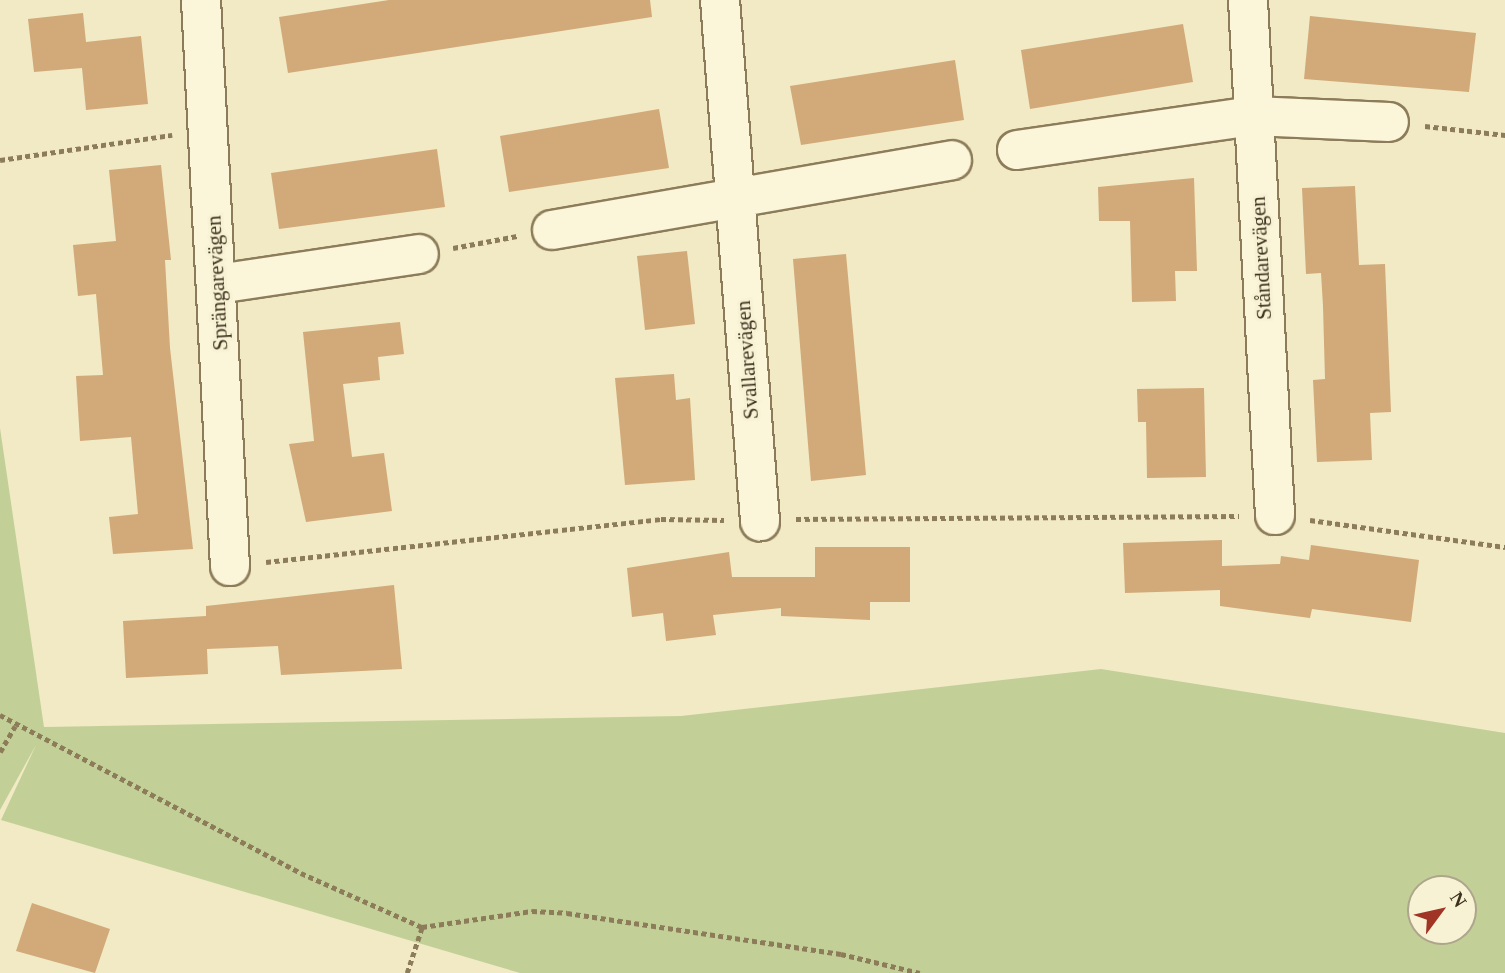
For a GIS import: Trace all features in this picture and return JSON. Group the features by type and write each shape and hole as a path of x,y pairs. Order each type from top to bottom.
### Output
{"street":[{"name":"Sprängarevägen","path":"201,0 218,284 230,566"},
{"name":"Svallarevägen","path":"720,0 760,521"},
{"name":"Ståndarevägen","path":"1248,0 1275,515"},
{"path":"1017,150 1253,116 1389,122"},
{"path":"552,230 952,159"},
{"path":"218,284 419,254"}],"path":[{"path":"1389,122 1505,135"},
{"path":"0,160 209,130"},
{"path":"419,254 552,230"},
{"path":"230,566 660,519 760,521 1275,515 1505,547"},
{"path":"0,715 15,726 143,786 300,873 422,927 532,911 567,913 841,954 920,973"},
{"path":"0,752 15,726"},
{"path":"407,973 422,927"}],"green space":[{"path":"0,428 44,727 681,716 1101,669 1505,733 1505,973 520,973 1,820 36,745 0,810"}],"building":[{"path":"389,0 650,0 652,17 288,73 279,17"},
{"path":"83,13 86,42 141,36 148,104 86,110 82,68 34,72 28,19"},
{"path":"1310,16 1476,33 1469,92 1304,79"},
{"path":"1183,24 1193,82 1030,109 1021,50"},
{"path":"955,60 964,120 801,145 790,86"},
{"path":"659,109 669,168 509,192 500,136"},
{"path":"437,149 445,207 279,229 271,173"},
{"path":"161,165 171,260 165,260 170,348 193,549 113,554 109,517 138,514 131,437 80,441 76,376 103,375 96,294 78,296 73,245 116,241 109,170"},
{"path":"1194,178 1197,271 1175,271 1176,301 1132,302 1130,221 1099,221 1098,187"},
{"path":"1355,186 1359,265 1385,264 1391,412 1370,413 1372,460 1317,462 1313,380 1325,379 1323,306 1321,273 1306,274 1302,188"},
{"path":"687,251 695,324 645,330 637,256"},
{"path":"846,254 866,475 811,481 793,259"},
{"path":"400,322 404,354 378,357 380,380 343,384 352,457 384,453 392,511 306,522 289,444 314,441 303,332"},
{"path":"674,374 676,400 690,398 695,480 625,485 615,378"},
{"path":"1204,388 1206,477 1147,478 1146,422 1138,422 1137,389"},
{"path":"1222,540 1222,566 1280,564 1281,556 1309,560 1311,545 1419,560 1411,622 1312,609 1310,618 1220,606 1220,590 1125,593 1123,543"},
{"path":"815,547 910,547 910,602 870,602 870,620 781,616 781,608 713,615 716,635 666,641 663,613 632,617 627,568 729,552 732,577 815,577"},
{"path":"394,585 402,669 281,675 278,646 207,649 208,674 126,678 123,621 206,616 206,606"},
{"path":"32,903 110,929 95,973 16,951"}]}
